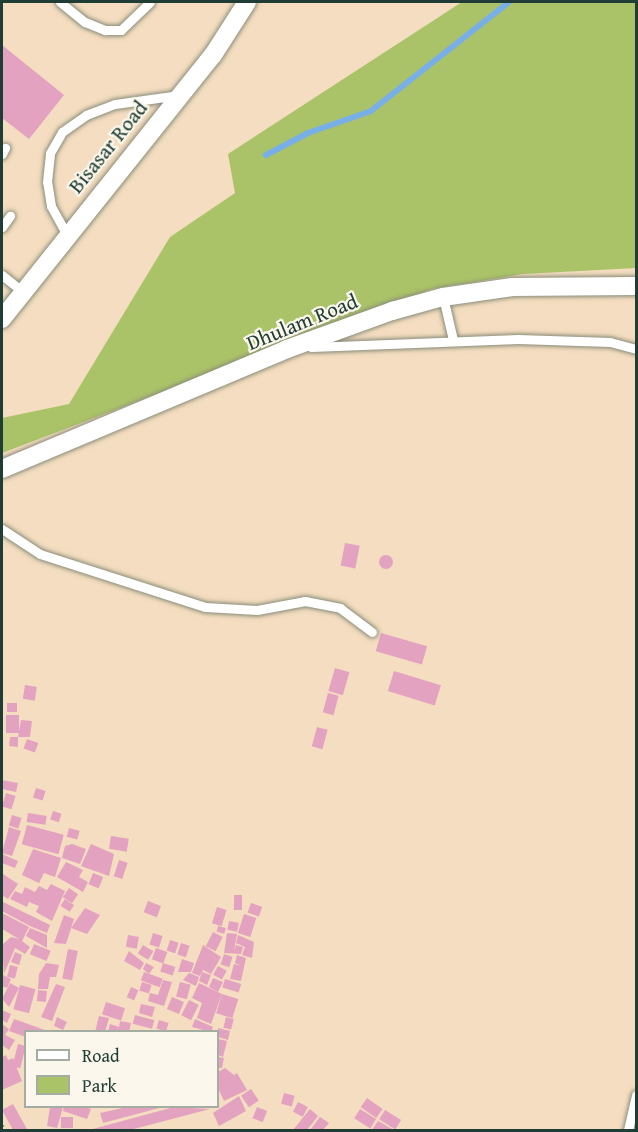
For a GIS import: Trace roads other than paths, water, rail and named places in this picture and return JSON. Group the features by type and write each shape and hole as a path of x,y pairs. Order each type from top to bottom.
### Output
{"street":[{"name":"Bisasar Road","path":"2,319 213,55 247,2"},
{"name":"Dhulam Road","path":"2,469 287,349 392,311 443,297 512,287 636,286"}],"lane":[{"path":"60,2 85,22 105,30 121,30 150,2"},
{"path":"67,235 51,206 47,182 50,153 62,132 86,115 116,104 179,95"},
{"path":"2,228 10,216"},
{"path":"2,275 23,292"},
{"path":"443,297 453,340"},
{"path":"287,349 453,340 600,341 636,349"},
{"path":"2,530 40,554 206,607 257,609 305,601 340,608 372,632"},
{"path":"628,1131 636,1095"}],"waterway":[{"path":"266,155 308,133 371,111 509,2"}]}
